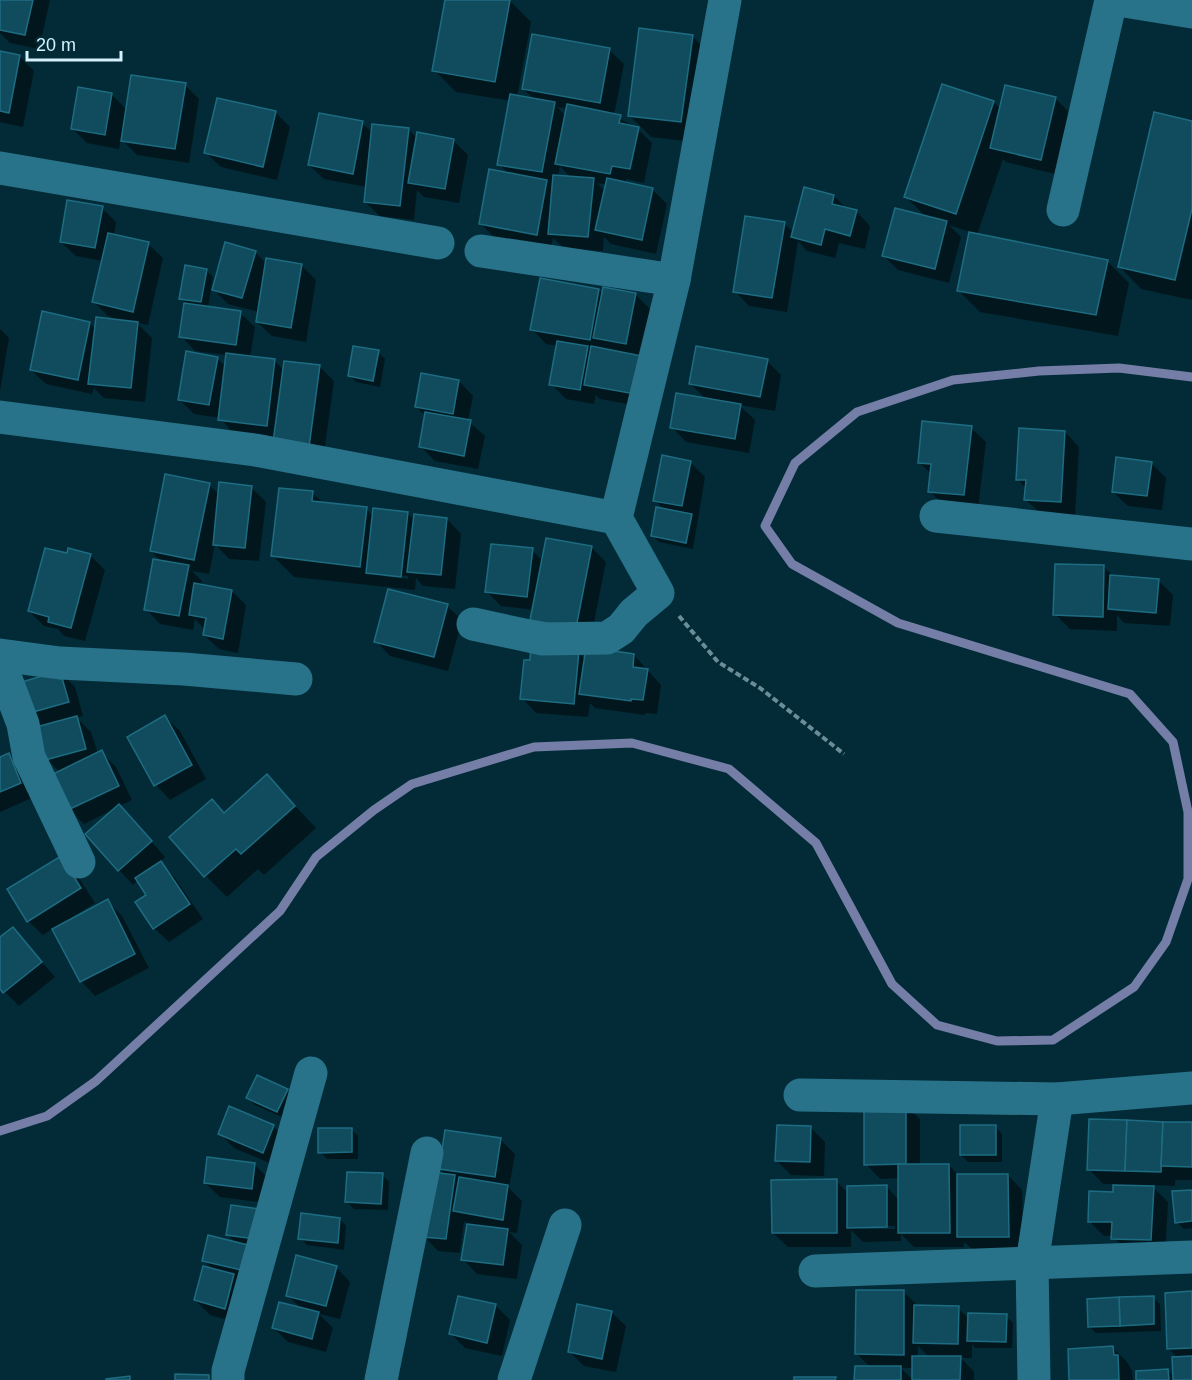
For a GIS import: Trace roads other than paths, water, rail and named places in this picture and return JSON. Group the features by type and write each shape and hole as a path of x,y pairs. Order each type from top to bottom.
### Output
{"street":[{"path":"473,624 543,639 607,638 621,629 634,613 658,593 616,518 675,280 725,0"},
{"path":"1063,210 1111,0"},
{"path":"1118,0 1192,12"},
{"path":"0,168 438,243"},
{"path":"481,251 675,280"},
{"path":"0,417 255,450 616,518"},
{"path":"936,516 1192,544"},
{"path":"0,655 60,663 184,669 296,679"},
{"path":"0,663 23,724 29,757 80,862"},
{"path":"228,1380 228,1371 312,1073"},
{"path":"800,1095 1057,1099 1186,1082"},
{"path":"1034,1380 1032,1263 1057,1099"},
{"path":"381,1380 427,1153"},
{"path":"514,1380 565,1225"},
{"path":"815,1271 1192,1257"}],"waterway":[{"path":"0,1131 47,1116 96,1081 280,911 316,857 374,810 412,784 534,747 632,743 729,769 816,843 892,984 937,1025 997,1041 1053,1040 1134,987 1166,942 1188,879 1188,812 1173,742 1130,694 898,623 792,564 765,526 795,463 857,412 953,380 1039,371 1119,368 1192,377"}]}
